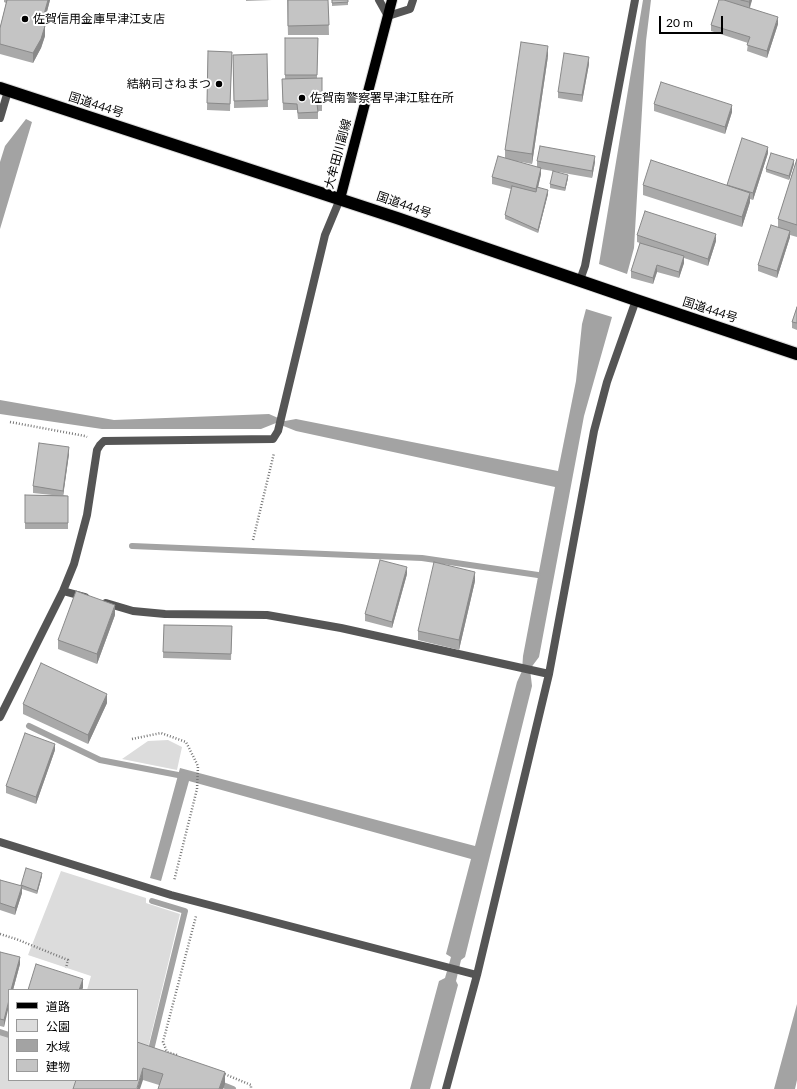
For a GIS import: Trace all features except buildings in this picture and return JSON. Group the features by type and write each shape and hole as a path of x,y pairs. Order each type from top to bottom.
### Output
{"highway":[{"name":"国道444号","path":"4,89 340,199 797,354"}],"main road":[{"name":"大牟田川副線","path":"340,199 392,0"}],"street":[{"path":"379,0 388,16 410,9 413,0"},
{"path":"580,280 585,266 635,0"},
{"path":"0,118 4,89"},
{"path":"0,716 63,591 74,564 87,515 97,450 100,444 104,441 273,439 278,431 324,235 340,199"},
{"path":"446,1089 477,975 549,674 594,431 607,382 636,300"},
{"path":"63,591 132,611 165,614 267,615 341,628 549,674"},
{"path":"0,842 171,895 477,975"}],"path":[{"path":"10,422 85,436 100,444"},
{"path":"253,540 275,451 273,439"},
{"path":"132,739 161,733 186,742 198,766 197,789 171,895"},
{"path":"181,1057 167,1052 163,1042 200,902"},
{"path":"0,934 68,960 66,968"},
{"path":"216,1071 251,1085 251,1089"}],"green space":[{"path":"168,740 182,747 177,770 122,759 148,741"},
{"path":"61,871 146,898 146,903 180,914 146,1056 138,1053 138,989 87,989 91,976 28,955"},
{"path":"0,1033 8,1036 8,1081 76,1081 73,1089 0,1089"}],"water":[{"path":"643,0 651,0 646,41 634,248 627,274 599,264"},
{"path":"26,119 32,122 0,229 0,162 5,146"},
{"path":"586,309 612,317 584,416 539,657 530,669 532,686 465,957 461,960 456,981 458,985 430,1089 410,1089 439,981 445,978 451,957 446,954 471,859 189,781 161,881 150,878 180,768 475,846 517,682 522,671 523,656 555,487 296,431 276,423 261,429 102,429 0,414 0,400 114,420 269,414 285,421 296,419 558,471 576,381 582,324"},
{"path":"797,1004 797,1080 795,1089 774,1089"}],"waterway":[{"path":"132,546 422,558 538,575"},
{"path":"29,726 100,760 178,775"},
{"path":"150,1054 185,911 152,901"},
{"path":"0,1032 8,1035"},
{"path":"218,1083 233,1089"}],"place":[{"name":"佐賀信用金庫早津江支店","path":"25,19"},
{"name":"結納司さねまつ","path":"219,84"},
{"name":"佐賀南警察署早津江駐在所","path":"302,98"}]}
